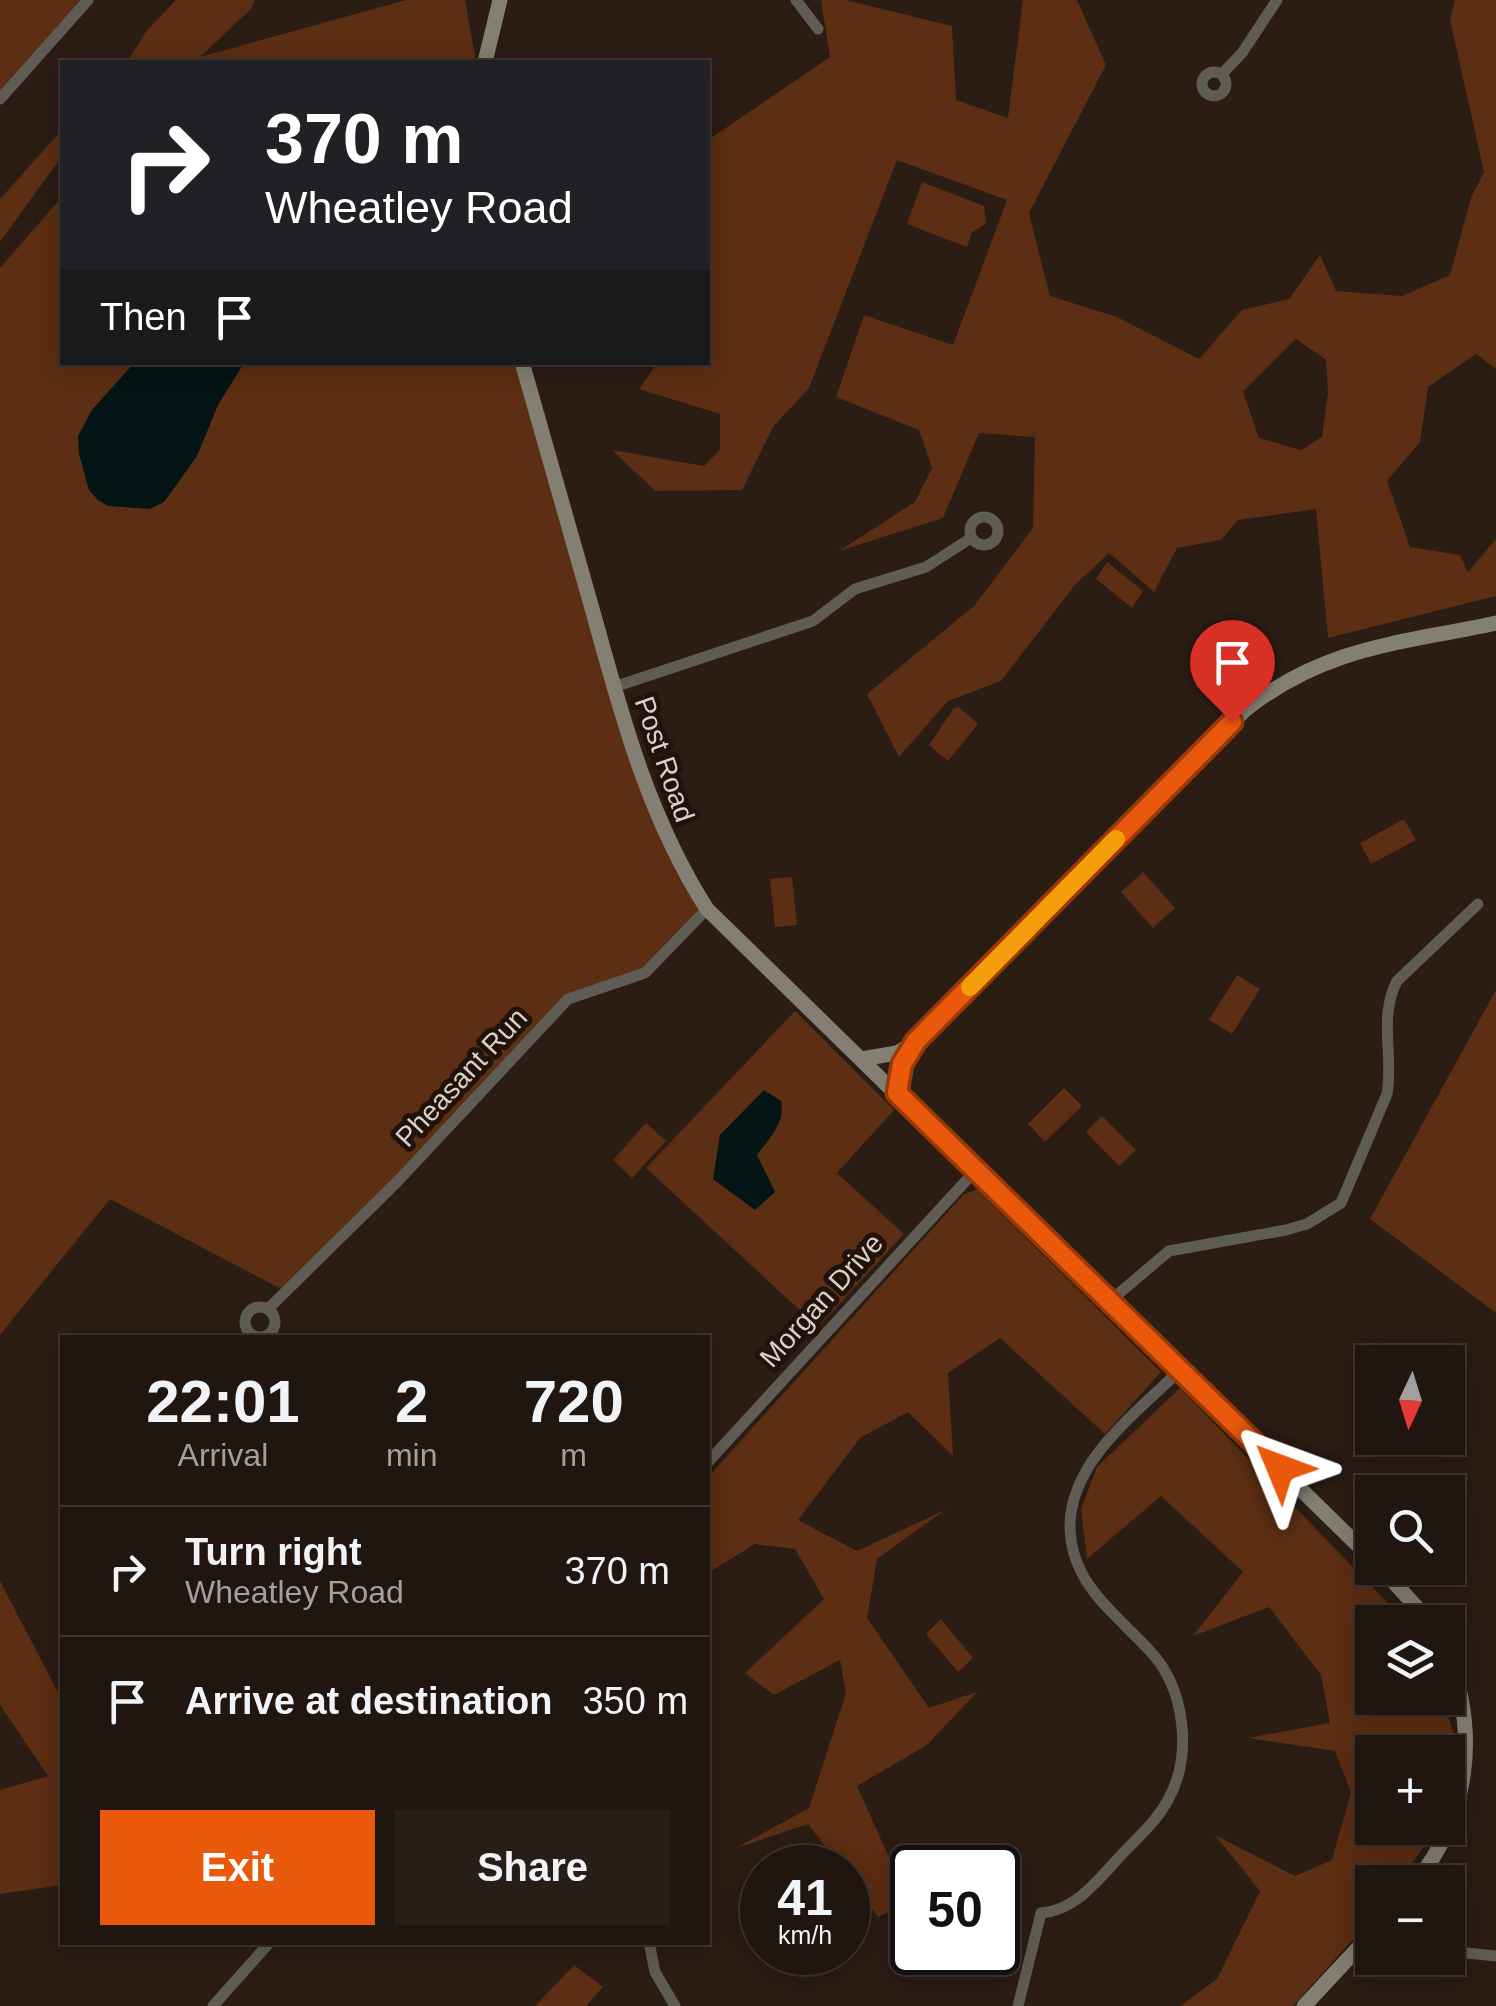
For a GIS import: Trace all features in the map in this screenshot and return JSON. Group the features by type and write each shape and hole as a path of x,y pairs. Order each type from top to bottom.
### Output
{"main road":[{"path":"485,60 500,0"},
{"name":"Post Road","path":"523,365 614,688 656,816 678,863 707,909 1355,1542"},
{"path":"861,1059 897,1053 916,1041 1214,739 1278,684 1348,652 1496,622"},
{"path":"897,1093 902,1064 916,1041"},
{"path":"1397,1585 1415,1605"},
{"path":"1427,1865 1450,1830 1464,1779 1464,1715"},
{"path":"1304,2006 1355,1953"}],"street":[{"path":"0,99 88,0"},
{"path":"796,0 818,29"},
{"path":"1222,74 1277,0"},
{"path":"614,688 813,622 855,589 926,566 971,538"},
{"path":"1110,1302 1170,1252 1296,1228 1341,1202 1387,1094 1390,1075 1385,1016 1390,994 1397,981 1478,904"},
{"name":"Pheasant Run","path":"268,1309 397,1182 568,999 644,973 707,909"},
{"name":"Morgan Drive","path":"710,1460 974,1172"},
{"path":"1018,2006 1041,1913 1074,1903 1144,1832 1177,1780 1182,1738 1172,1684 1153,1654 1090,1589 1076,1561 1070,1528 1074,1498 1090,1462 1180,1370"},
{"path":"213,2006 267,1945"},
{"path":"649,1945 655,1972 676,2006"},
{"path":"1465,1952 1496,1956"}],"shaded area":[{"path":"0,0 82,0 0,95"},
{"path":"176,0 255,0 250,10 200,57 406,0 465,0 476,60 130,60 147,30"},
{"path":"821,0 846,0 952,26 956,100 1008,118 1023,0 1077,0 1106,65 1029,213 1050,296 1117,317 1199,359 1242,310 1289,299 1320,255 1336,291 1402,296 1450,275 1471,198 1484,172 1450,20 1455,0 1496,0 1496,369 1476,354 1428,387 1420,442 1387,481 1410,547 1460,555 1468,572 1496,539 1496,596 1328,638 1316,509 1238,520 1221,540 1177,548 1154,592 1109,553 1075,585 1001,681 948,701 899,757 867,694 974,606 1033,528 1035,437 979,433 943,518 839,551 915,502 932,468 919,430 836,397 864,315 953,345 1007,200 897,160 809,388 773,427 742,490 655,491 612,450 704,466 720,450 720,414 639,389 656,365 710,365 710,139 830,57","holes":["1296,339 1326,360 1328,393 1322,437 1301,450 1259,438 1243,392"]},
{"path":"60,132 60,159 0,242 0,199"},
{"path":"922,182 984,206 986,224 972,232 967,247 907,224"},
{"path":"60,199 60,365 523,365 621,710 707,909 645,973 582,991 397,1182 283,1290 110,1199 0,1335 0,268"},
{"path":"132,365 243,365 218,405 197,456 164,502 150,509 108,506 89,490 78,436 92,410"},
{"path":"1107,562 1143,591 1132,608 1096,579"},
{"path":"959,707 978,724 948,761 929,745 954,708"},
{"path":"1404,819 1416,840 1371,864 1360,843"},
{"path":"1143,872 1175,908 1153,928 1121,892"},
{"path":"792,877 797,925 775,927 770,879"},
{"path":"1237,975 1260,989 1232,1034 1209,1020"},
{"path":"1496,990 1496,1313 1370,1219"},
{"path":"795,1011 894,1110 837,1173 904,1234 818,1327 646,1168"},
{"path":"1064,1088 1082,1106 1045,1142 1028,1124"},
{"path":"764,1090 781,1101 782,1109 775,1130 757,1155 775,1192 755,1210 713,1179 720,1135"},
{"path":"1102,1116 1136,1150 1119,1166 1086,1132"},
{"path":"646,1123 666,1141 632,1178 613,1160"},
{"path":"977,1189 1161,1372 1105,1434 1000,1338 948,1373 953,1456 908,1412 860,1438 798,1520 857,1551 945,1510 877,1559 867,1618 929,1708 977,1692 927,1745 857,1786 890,1860 890,1911 878,1917 870,1906 870,1845 824,1845 808,1824 741,1845 809,1808 846,1693 840,1660 774,1695 745,1673 824,1599 795,1549 755,1544 710,1572 710,1475 963,1195"},
{"path":"1180,1388 1355,1569 1355,1585 1370,1585 1390,1605 1355,1605 1355,1715 1448,1715 1454,1735 1355,1735 1355,1845 1425,1845 1410,1865 1355,1865 1355,1937 1293,2006 1180,2006 1217,1979 1260,1891 1215,1835 1295,1876 1332,1860 1351,1792 1335,1751 1248,1738 1330,1723 1321,1675 1269,1607 1193,1636 1243,1572 1161,1496 1087,1559 1081,1509 1097,1467"},
{"path":"0,1581 60,1696 60,1885 0,1894 0,1790 48,1776 0,1705"},
{"path":"941,1619 973,1658 958,1672 926,1634"},
{"path":"574,1965 603,1987 586,2006 535,2006"}],"slow traffic":[{"path":"970,987 1116,839"}],"route":[{"path":"1232,722 916,1041 902,1064 897,1093 1280,1468"}]}
